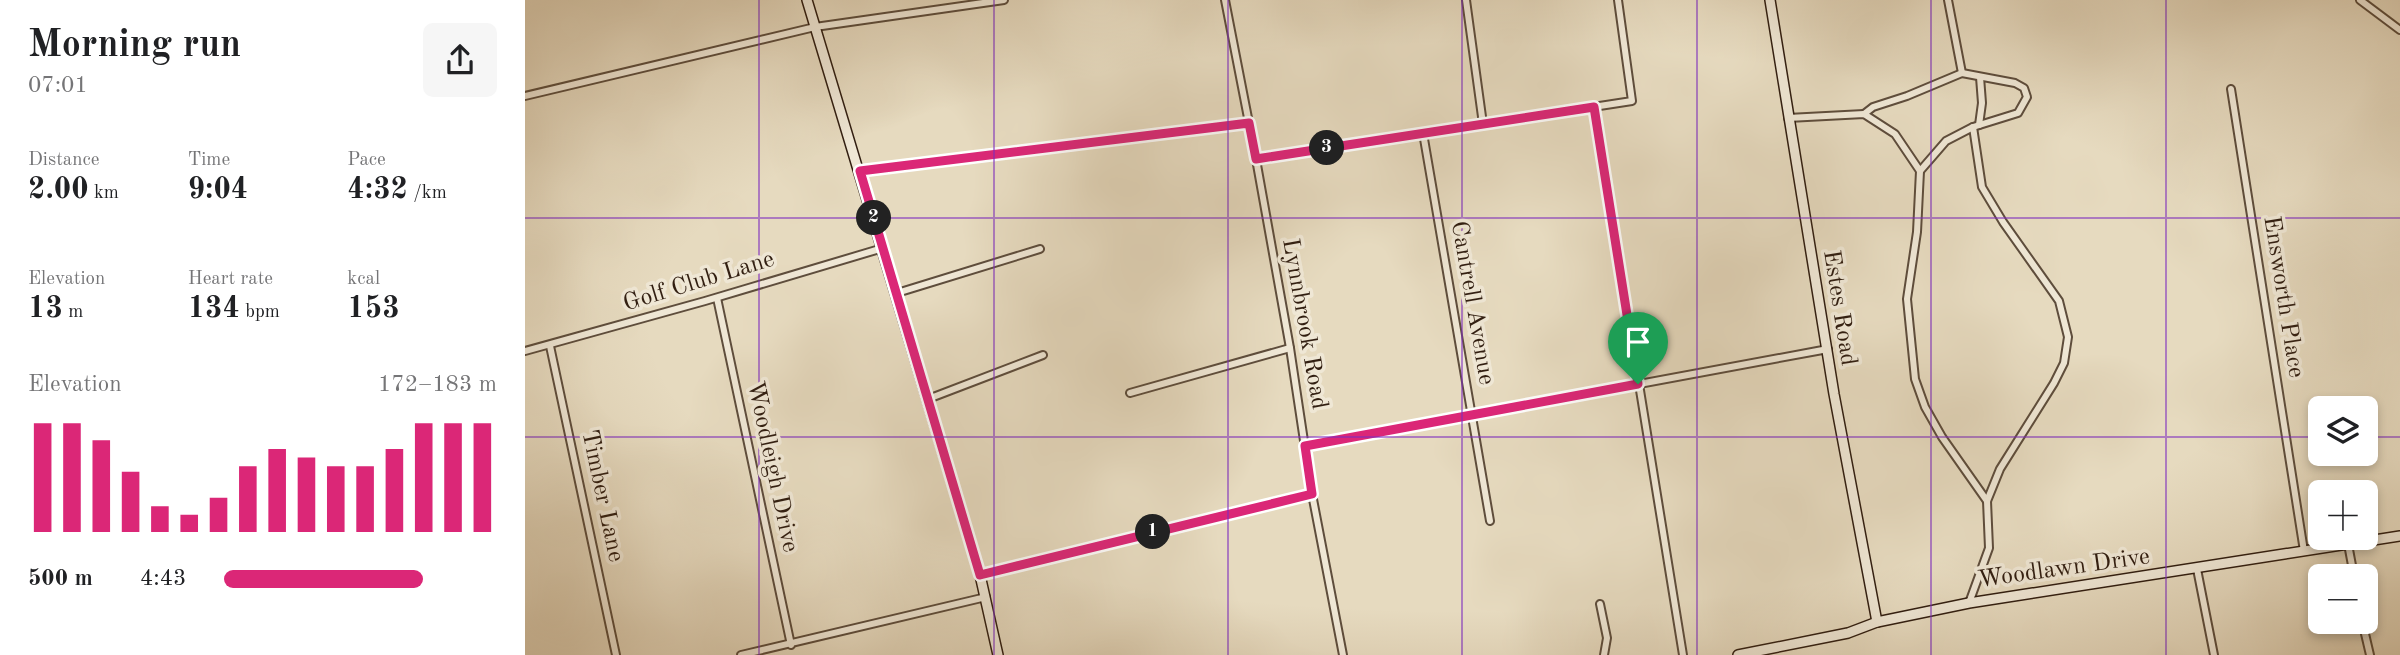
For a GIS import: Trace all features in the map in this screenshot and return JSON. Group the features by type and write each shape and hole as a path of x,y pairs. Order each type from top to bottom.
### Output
{"street":[{"path":"807,0 980,575 998,655"},
{"path":"525,96 815,27 1004,0"},
{"name":"Lynnbrook Road","path":"1225,0 1256,159 1290,348 1312,494 1343,655"},
{"path":"1466,0 1483,124"},
{"path":"1256,159 1632,101 1618,0"},
{"name":"Estes Road","path":"1770,0 1834,394 1877,622"},
{"path":"1948,0 1962,73"},
{"path":"2360,0 2400,30"},
{"path":"1788,118 1864,114 1873,107 1962,73 2015,83 2024,88 2027,97 2018,113 1976,126 1946,141 1920,171 1916,232 1907,299 1915,379 1925,407 1942,437 1987,501"},
{"path":"1969,603 1989,548 1987,501 2000,469 2054,383 2063,363 2068,337 2059,300 2003,222 1982,187 1976,126 1982,103 1980,77"},
{"name":"Ensworth Place","path":"2231,89 2304,551"},
{"path":"1594,107 1683,655"},
{"path":"1864,114 1895,134 1920,171"},
{"path":"860,171 1249,123"},
{"name":"Cantrell Avenue","path":"1423,134 1490,521"},
{"name":"Golf Club Lane","path":"525,351 717,298 883,248"},
{"path":"897,293 1040,249"},
{"name":"Woodleigh Drive","path":"717,298 791,645"},
{"name":"Timber Lane","path":"550,346 616,655"},
{"path":"1130,393 1290,348"},
{"path":"1305,446 1828,349"},
{"path":"928,399 1043,355"},
{"path":"980,575 1312,494"},
{"name":"Woodlawn Drive","path":"2378,539 2400,536"},
{"name":"Woodlawn Drive","path":"1738,655 1848,633 1877,622 1969,603 2310,550"},
{"path":"2197,569 2214,655"},
{"path":"741,655 986,597"},
{"path":"1599,604 1607,638 1604,655"},
{"path":"2365,634 2370,655"}],"route":[{"path":"1594,107 1638,384 1305,446 1312,494 980,575 860,171 1249,123 1256,159 1594,107"}]}
